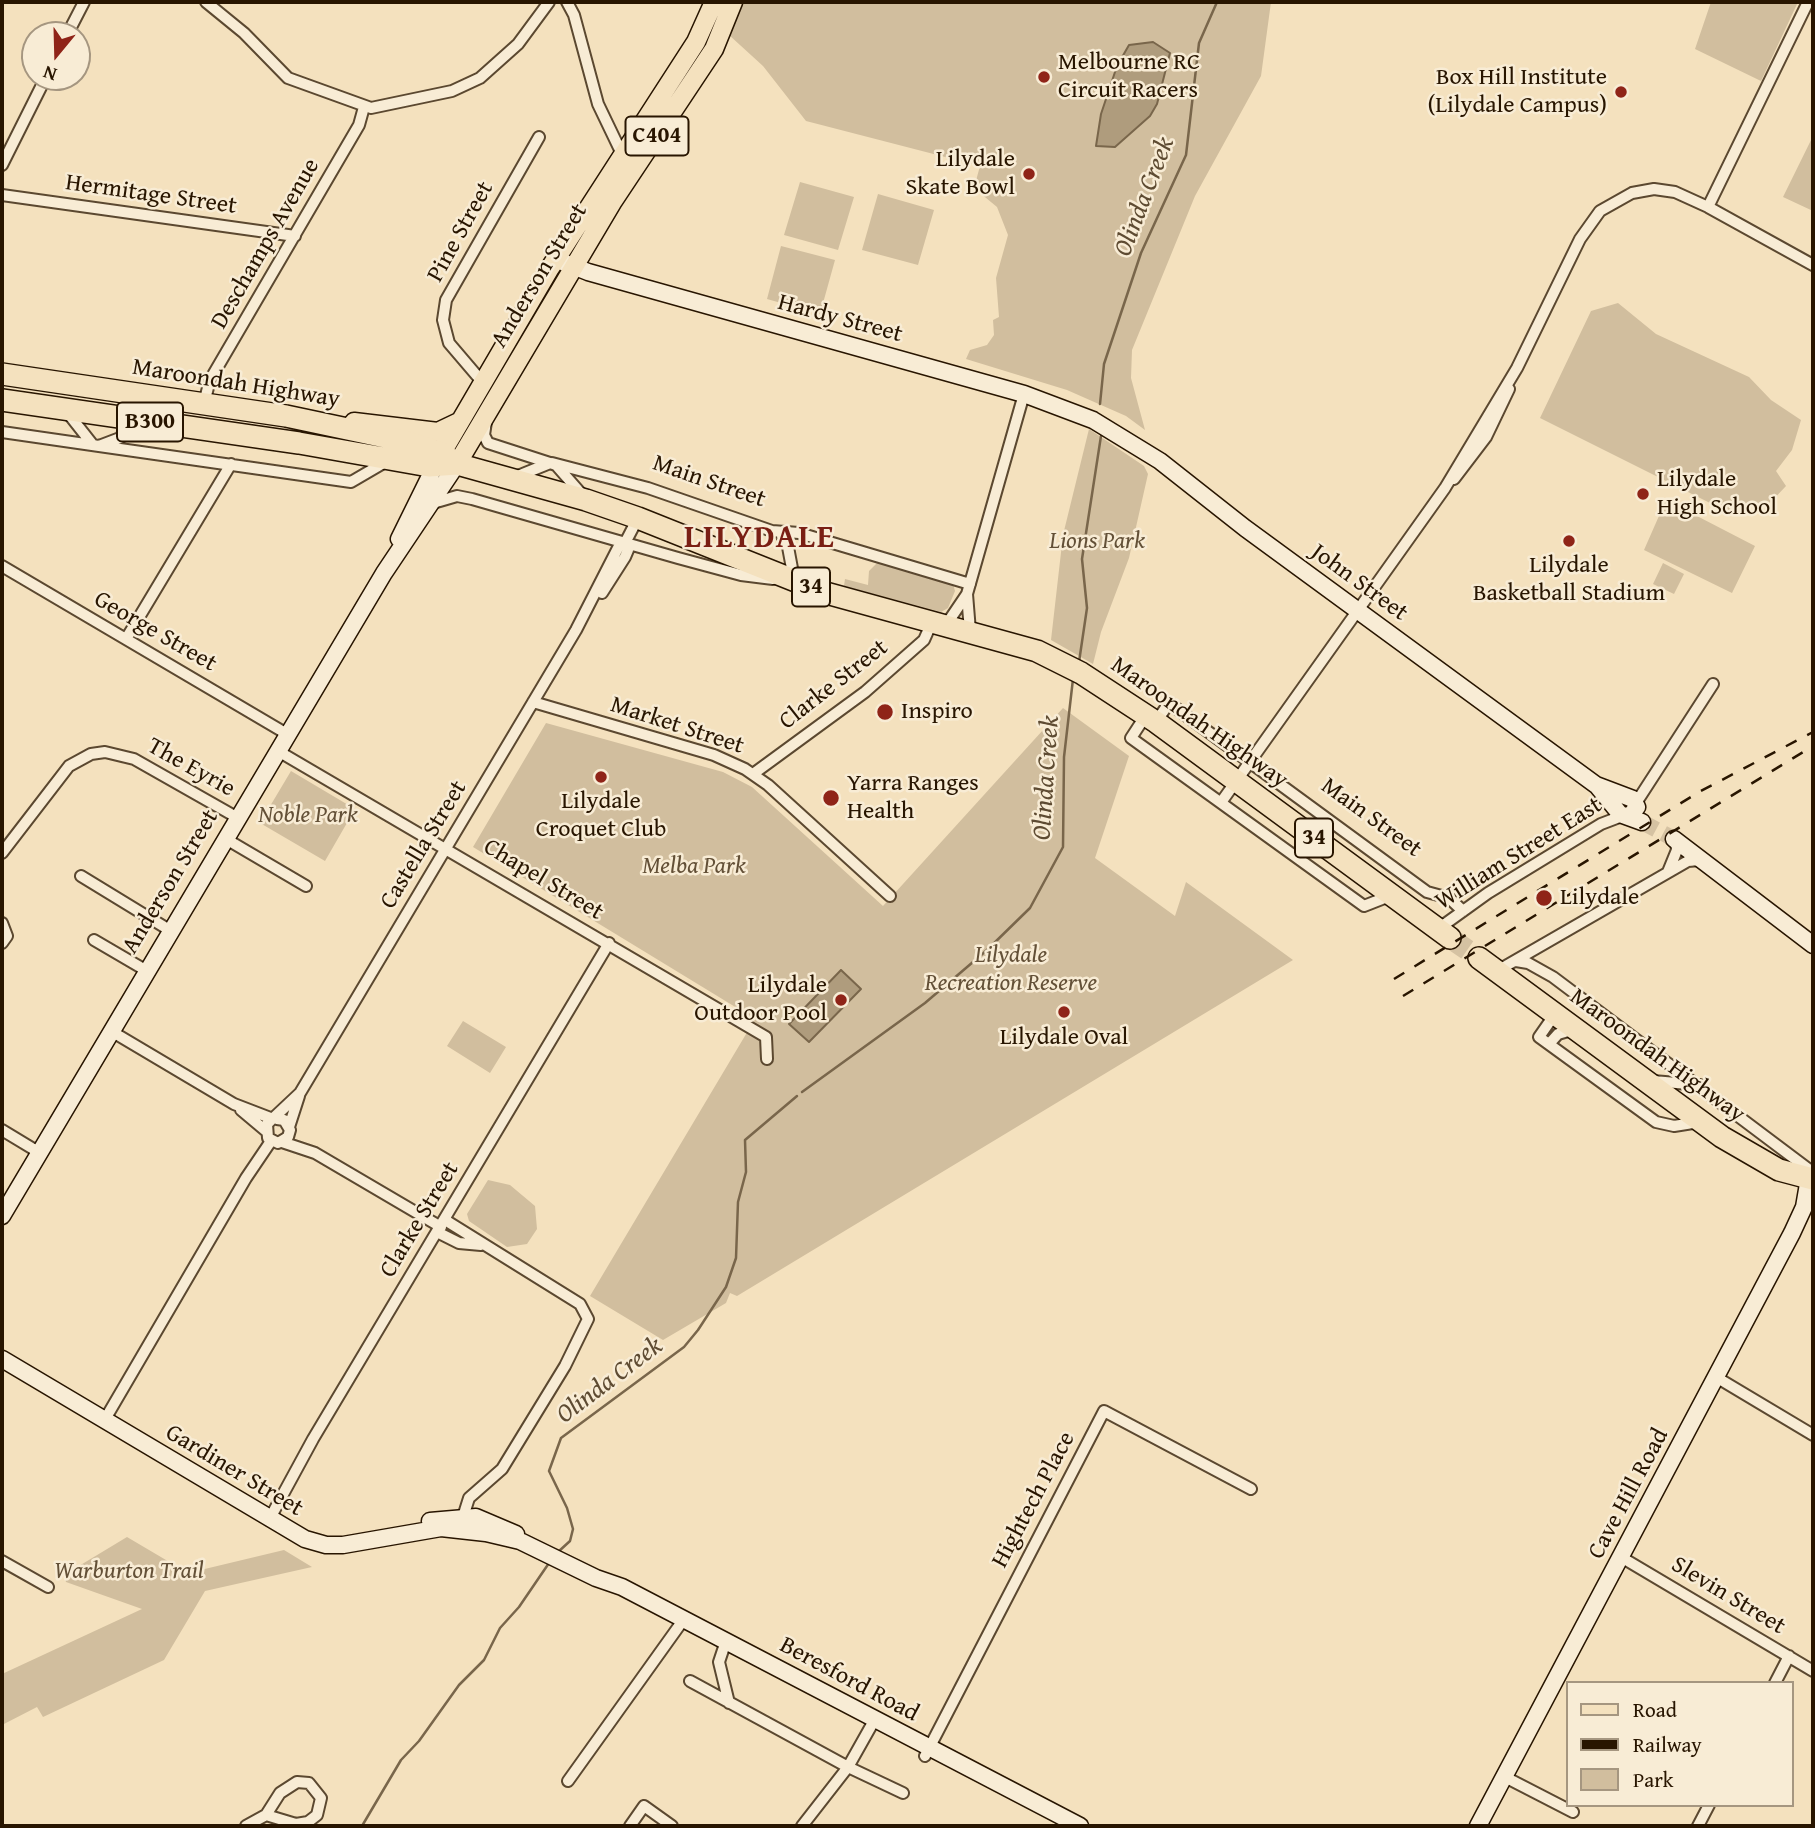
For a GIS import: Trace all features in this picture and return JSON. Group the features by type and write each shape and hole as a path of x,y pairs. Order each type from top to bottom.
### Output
{"highway":[{"name":"Maroondah Highway","path":"2,374 286,416 385,436 445,461 513,478 638,518 851,601 1037,651 1086,676 1155,721 1444,934"},
{"path":"106,389 129,403 134,419"},
{"name":"Maroondah Highway","path":"2,400 392,458 445,461"},
{"path":"201,429 204,403"},
{"name":"Maroondah Highway","path":"1497,963 1555,1014 1699,1122 1761,1160 1809,1171"}],"main road":[{"name":"Anderson Street","path":"384,573 433,503 445,461 463,416 491,388 574,268 622,154 696,42 714,2"},
{"name":"Anderson Street","path":"2,1216 384,573 445,461 489,410 491,388 555,259 684,96 714,50 733,2"},
{"path":"622,154 634,157 657,123 684,96"},
{"name":"Hardy Street","path":"555,259 574,268 1024,394 1093,420"},
{"path":"286,416 431,432 448,429 463,416"},
{"name":"John Street","path":"1093,420 1160,461 1359,611 1632,809"},
{"path":"1677,839 1748,898 1813,945"},
{"name":"Cave Hill Road","path":"1478,1826 1810,1204 1809,1171"},
{"name":"Gardiner Street","path":"2,1359 305,1539 330,1546 400,1533"},
{"name":"Beresford Road","path":"400,1533 430,1521 463,1523 481,1519 503,1527 538,1549 596,1578 622,1587 681,1623 872,1723 1080,1826"},
{"name":"Beresford Road","path":"928,1752 1059,1826"}],"street":[{"path":"74,21 84,2"},
{"path":"206,2 244,33 288,78 364,107 393,106 472,83 509,54 550,2"},
{"path":"567,2 574,15 598,104 622,154"},
{"path":"1709,207 1808,2"},
{"path":"2,164 39,91"},
{"name":"Deschamps Avenue","path":"204,403 210,380 359,125 364,107"},
{"name":"Pine Street","path":"491,388 449,343 443,320 446,300 539,136"},
{"path":"1222,802 1445,488 1469,463 1482,435 1502,409 1517,368 1587,227 1600,211 1623,196 1664,190 1709,207 1813,265"},
{"name":"Hermitage Street","path":"2,195 295,236"},
{"name":"Clarke Street","path":"970,631 968,589 1024,394"},
{"path":"65,410 96,446"},
{"name":"Main Street","path":"489,410 484,432 488,443 551,463 648,488 737,521 780,532 794,531 821,539 968,589"},
{"path":"96,446 120,438 134,419"},
{"path":"2,432 351,482 392,458"},
{"path":"513,478 551,463 567,475 586,500"},
{"path":"126,639 231,464"},
{"path":"433,503 453,496 464,497 741,575 794,581 788,547 780,532"},
{"name":"Castella Street","path":"273,1138 275,1119 300,1093 583,617 619,546 625,543 638,518"},
{"name":"George Street","path":"2,566 288,734"},
{"name":"Clarke Street","path":"753,774 865,692 924,640 968,589"},
{"name":"William Street East","path":"1444,934 1463,911 1593,829 1632,809 1713,684"},
{"name":"Market Street","path":"533,702 714,755 753,774 890,896"},
{"name":"Main Street","path":"1155,721 1169,703 1427,892 1451,900 1463,911"},
{"path":"1155,721 1131,738 1364,906 1392,895"},
{"name":"Chapel Street","path":"278,751 447,847 766,1037 767,1059"},
{"name":"The Eyrie","path":"2,853 69,766 91,754 105,752 134,759 237,818"},
{"path":"226,839 306,886"},
{"path":"1668,872 1677,850 1677,839"},
{"path":"1497,963 1538,945 1692,859 1703,860"},
{"path":"81,877 171,931"},
{"path":"2,923 7,936 2,943"},
{"path":"94,940 147,971"},
{"name":"Clarke Street","path":"269,1520 609,943"},
{"path":"1497,963 1528,963 1544,971 1701,1085 1809,1171"},
{"path":"1555,1014 1539,1037 1656,1122 1674,1126 1699,1122"},
{"path":"1549,1044 1558,1034 1575,1029"},
{"path":"111,1031 234,1104 273,1138 316,1153 441,1226 459,1243 481,1245 580,1304 587,1313 588,1322 581,1336 500,1472 469,1498 463,1523"},
{"path":"1644,1080 1701,1085"},
{"name":"Castella Street","path":"273,1138 289,1128 300,1093"},
{"path":"234,1104 284,1121 316,1153"},
{"path":"2,1130 40,1153"},
{"path":"104,1421 246,1178 273,1138"},
{"path":"1716,1377 1813,1435"},
{"name":"Hightech Place","path":"928,1752 1104,1411 1251,1489"},
{"name":"Slevin Street","path":"1621,1557 1813,1671"},
{"path":"2,1561 48,1587"},
{"path":"568,1781 681,1623"},
{"path":"724,1645 719,1662 729,1703"},
{"path":"1775,1681 1789,1656"},
{"path":"690,1681 848,1767 903,1793"},
{"path":"803,1826 848,1767 872,1723"},
{"path":"1505,1777 1573,1812"},
{"path":"246,1826 266,1815 280,1794 297,1782 309,1783 321,1798 317,1815 308,1822 296,1824 266,1815"},
{"path":"630,1826 644,1806 672,1826"},
{"path":"1698,1826 1708,1807"}],"green space":[{"path":"741,2 1271,2 1261,76 1195,196 1132,350 1131,378 1145,430 1126,416 1067,390 966,359 970,350 987,345 994,335 993,320 999,317 996,278 1008,235 997,207 974,188 980,166 806,121 763,66 729,35"},
{"path":"1711,2 1798,2 1761,81 1695,49"},
{"path":"1813,136 1813,211 1783,197"},
{"path":"800,182 854,197 838,250 784,235"},
{"path":"878,194 934,210 918,265 862,250"},
{"path":"781,246 835,260 820,314 767,299"},
{"path":"1618,303 1656,334 1749,377 1771,400 1801,420 1792,450 1776,471 1786,486 1769,504 1755,505 1734,515 1540,418 1591,311"},
{"name":"Lions Park","path":"1089,429 1144,466 1148,474 1129,558 1101,632 1093,664 1051,640 1063,535"},
{"path":"1666,500 1755,546 1732,593 1644,550"},
{"path":"878,562 953,584 955,591 948,608 941,612 844,586 845,579 868,585 869,571"},
{"path":"1663,563 1684,574 1674,594 1653,584"},
{"name":"Lilydale Recreation Reserve","path":"1063,708 1129,756 1095,858 1175,916 1186,882 1293,960 737,1296 730,1293 726,1303 663,1340 590,1296 755,1019 473,847 546,723 723,772 752,787 883,906"},
{"name":"Noble Park","path":"291,771 355,809 325,861 260,823"},
{"path":"463,1021 506,1047 490,1073 447,1046"},
{"path":"488,1180 510,1185 535,1206 537,1229 527,1244 507,1247 469,1221 467,1214"},
{"name":"Warburton Trail","path":"127,1537 188,1573 284,1550 312,1567 205,1591 164,1660 43,1717 37,1707 2,1725 2,1674 142,1609 66,1582 64,1575"}],"shaded area":[{"path":"1153,42 1170,53 1157,104 1150,116 1115,147 1096,146 1101,114 1117,66 1129,45"},
{"path":"841,970 861,989 809,1042 789,1024"}],"waterway":[{"name":"Olinda Creek","path":"1100,404 1104,364 1141,253 1186,155 1199,43 1217,2"},
{"name":"Olinda Creek","path":"1079,662 1087,608 1082,559 1101,436"},
{"name":"Olinda Creek","path":"802,1092 925,1003 987,950 1030,908 1063,847 1064,757 1073,679"},
{"name":"Olinda Creek","path":"558,1552 570,1541 573,1529 567,1508 549,1471 561,1438 684,1347 698,1330 726,1287 736,1258 738,1202 746,1172 745,1140 797,1096"},
{"name":"Olinda Creek","path":"362,1826 401,1760 419,1741 459,1685 484,1660 500,1628 519,1607 549,1563"}],"tunnel":[{"path":"1642,822 1674,839"},
{"path":"1450,938 1479,958"}],"railway":[{"path":"1394,979 1699,792 1813,732"},
{"path":"1403,996 1813,746"}],"place":[{"name":"Melbourne RC Circuit Racers","path":"1044,77"},
{"name":"Box Hill Institute (Lilydale Campus)","path":"1621,92"},
{"name":"Lilydale Skate Bowl","path":"1029,174"},
{"name":"Lilydale High School","path":"1643,494"},
{"name":"Lilydale Basketball Stadium","path":"1569,541"},
{"name":"Inspiro","path":"885,712"},
{"name":"Lilydale Croquet Club","path":"601,777"},
{"name":"Yarra Ranges Health","path":"831,798"},
{"name":"Lilydale","path":"1544,898"},
{"name":"Lilydale Outdoor Pool","path":"841,1000"},
{"name":"Lilydale Oval","path":"1064,1012"}],"district":[{"name":"LILYDALE","path":"760,539"}],"park label":[{"name":"Melba Park","path":"694,867"}]}
